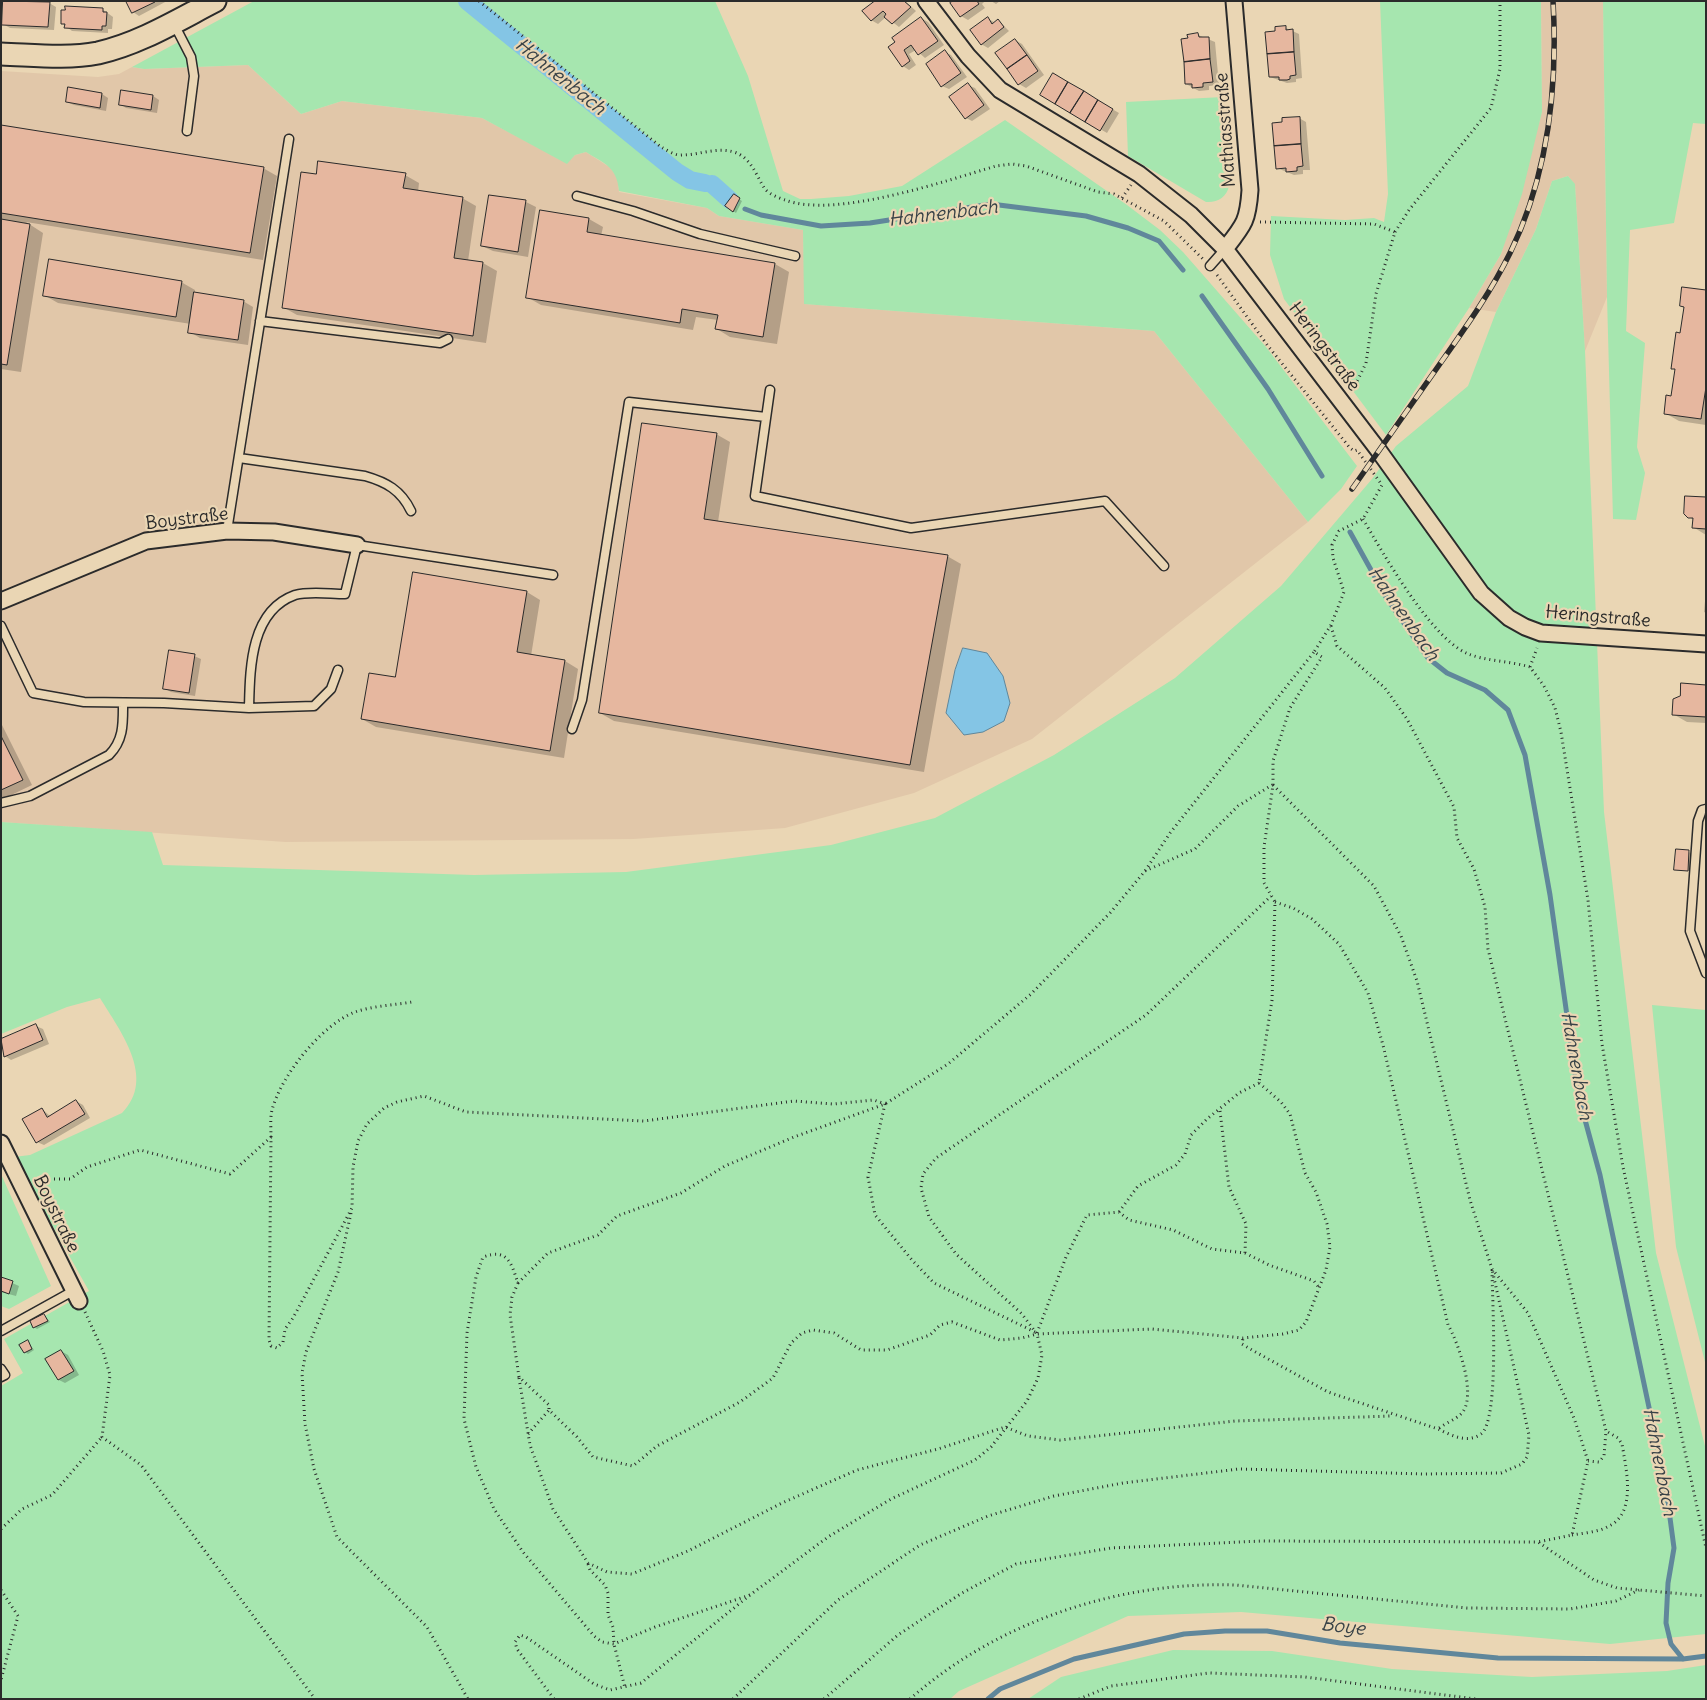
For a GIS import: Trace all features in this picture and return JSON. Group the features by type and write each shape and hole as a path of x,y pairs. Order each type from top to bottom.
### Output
{"street":[{"path":"1,54 56,56 98,53 139,38 215,1"},
{"name":"Heringstraße","path":"926,1 968,56 1000,90 1139,174 1191,215 1225,249 1342,402 1481,593 1509,618 1525,628 1558,635 1706,644"},
{"name":"Mathiasstraße","path":"1225,249 1248,215 1250,190 1234,1"},
{"name":"Boystraße","path":"1,601 146,541 227,531 274,532 357,545"},
{"name":"Boystraße","path":"1,1143 76,1296"}],"lane":[{"path":"173,22 191,58 194,76 187,131"},
{"path":"227,531 289,139"},
{"path":"577,196 632,211 700,234 795,256"},
{"path":"1210,266 1225,249"},
{"path":"260,321 440,343 448,339"},
{"path":"770,390 755,496 911,528 1105,501 1164,566"},
{"path":"572,729 582,700 629,402 766,417"},
{"path":"239,458 365,476 381,481 397,490 410,511"},
{"path":"249,708 250,665 262,623 278,604 297,595 345,594 357,545 553,575"},
{"path":"1,626 32,693 84,702 164,703 249,708 314,706 331,689 338,670"},
{"path":"1,803 30,796 109,755 116,748 122,735 123,703"},
{"path":"1706,809 1702,810 1698,821 1690,931 1706,973"},
{"path":"1,1331 76,1296"},
{"path":"1,1369 5,1375 1,1377"}],"path":[{"path":"479,1 661,147 680,156 712,150 735,152 752,165 766,191 784,200 812,206 827,206 883,196 996,166 1012,164 1026,166 1098,192 1114,194 1145,209 1164,220 1203,259"},
{"path":"1342,402 1354,389 1366,363 1376,294 1395,232 1408,210 1491,108 1500,69 1500,1"},
{"path":"1245,221 1374,224 1395,232"},
{"path":"625,1688 614,1644 613,1627 608,1615 608,1593 605,1585 590,1570 588,1563 553,1509 536,1465 528,1434 510,1315 512,1297 518,1283 548,1253 598,1235 617,1216 681,1193 725,1166 794,1137 885,1104 948,1064 1031,994 1110,913 1145,872 1170,833 1314,652 1331,625 1344,592 1333,558 1332,545 1340,531 1363,519 1382,485 1357,450 1354,451 1350,448 1268,346 1215,274"},
{"path":"1363,519 1430,621 1448,642 1466,653 1530,667 1544,686 1555,708 1561,732 1588,900 1602,1044 1622,1167 1706,1548"},
{"path":"1331,625 1337,646 1385,688 1407,719 1454,807 1457,838 1474,869 1485,907 1488,949 1606,1431 1604,1456 1599,1462 1588,1461"},
{"path":"1530,667 1536,651"},
{"path":"1259,1083 1272,1000 1275,902 1264,883 1264,847 1273,785 1273,761 1290,708 1322,657 1314,652"},
{"path":"1145,872 1195,849 1238,806 1273,785"},
{"path":"733,1699 838,1600 920,1546 988,1516 1054,1496 1123,1483 1239,1469 1425,1474 1502,1473 1518,1468 1527,1457 1529,1435 1492,1269 1470,1200 1417,981 1401,936 1374,886 1273,785"},
{"path":"554,1699 517,1649 515,1642 520,1635 526,1637 594,1684 610,1690 641,1683 750,1595 828,1537 892,1499 975,1460 991,1447 1027,1401 1038,1378 1042,1355 1037,1334 1004,1296 968,1266 929,1217 921,1188 923,1174 936,1158 1146,1015 1271,896"},
{"path":"1275,902 1293,908 1312,919 1339,944 1368,993 1383,1044 1448,1325 1457,1341 1463,1360 1468,1402 1461,1413 1438,1428"},
{"path":"352,1208 293,1318 285,1329 283,1342 280,1347 273,1348 269,1340 271,1111 286,1079 308,1049 328,1028 354,1012 412,1002"},
{"path":"1119,1212 1138,1186 1176,1165 1185,1154 1191,1135 1207,1119 1220,1111 1240,1093 1259,1083"},
{"path":"548,1410 577,1437 593,1458 633,1466 657,1446 740,1402 772,1378 791,1343 802,1333 813,1330 834,1333 861,1350 887,1350 930,1335 940,1325 952,1322 1000,1340 1022,1338 1037,1334 1152,1329 1242,1338 1283,1334 1299,1330 1306,1322 1320,1289 1330,1247 1328,1224 1316,1192 1305,1173 1290,1114 1281,1102 1259,1083"},
{"path":"468,1699 427,1627 337,1537 314,1469 305,1424 302,1373 306,1352 338,1272 352,1208 353,1167 358,1141 367,1124 384,1108 424,1096 466,1112 644,1121 794,1101 833,1104 874,1100 885,1104"},
{"path":"885,1104 868,1177 875,1215 912,1260 934,1283 1037,1334"},
{"path":"1220,1111 1230,1187 1246,1224 1245,1253"},
{"path":"15,1173 42,1180 70,1179 87,1167 140,1150 230,1174 271,1137"},
{"path":"1037,1334 1066,1257 1087,1215 1119,1212 1129,1220 1173,1230 1212,1250 1245,1253 1268,1265 1314,1281 1320,1289"},
{"path":"518,1283 511,1262 507,1257 492,1254 483,1256 476,1277 467,1333 464,1419 479,1474 494,1509 534,1565 588,1630 602,1642 614,1644 655,1627 750,1595"},
{"path":"1492,1269 1528,1313 1574,1418 1588,1461 1572,1535"},
{"path":"1242,1338 1242,1344 1328,1392 1395,1416 1438,1428 1454,1437 1470,1439 1482,1434 1489,1424 1493,1398 1492,1269"},
{"path":"1,1529 22,1508 52,1495 102,1437 110,1375 103,1351 76,1296"},
{"path":"519,1377 550,1405 528,1434"},
{"path":"588,1563 607,1572 632,1574 688,1551 782,1503 857,1470 938,1449 1005,1427 1028,1436 1060,1440 1235,1421 1356,1419 1395,1416"},
{"path":"824,1699 898,1635 962,1593 1016,1564 1111,1548 1253,1541 1538,1542 1609,1527 1618,1520 1625,1509 1627,1494 1622,1444 1618,1438 1606,1431"},
{"path":"102,1437 141,1465 315,1699"},
{"path":"1538,1542 1594,1580 1617,1588 1706,1596"},
{"path":"910,1699 959,1663 1006,1635 1064,1610 1160,1588 1198,1584 1235,1585 1467,1608 1561,1609 1616,1601 1640,1590"},
{"path":"1,1590 18,1616 1,1680"},
{"path":"1079,1699 1111,1686 1209,1673 1305,1677 1476,1699"}],"shaded area":[{"path":"1541,1 1603,1 1607,297 1585,351 1575,185 1568,176 1552,181 1536,229 1496,312 1469,308 1501,254 1542,112"},
{"path":"248,65 301,114 342,101 482,118 567,163 575,155 586,152 611,168 618,179 619,192 707,208 719,216 803,230 805,304 1154,331 1308,522 1032,739 914,793 785,828 634,839 286,842 1,822 1,71 98,77 119,74 132,67 144,69"}],"green space":[{"path":"254,1 715,1 748,76 783,191 800,199 849,196 902,186 1005,120 1127,205 1160,230 1183,252 1266,347 1357,466 1341,489 1308,522 1154,331 804,304 803,230 719,216 707,208 619,191 613,171 586,152 575,155 567,164 482,118 342,101 301,114 248,65 144,69 132,67"},
{"path":"1380,1 1541,1 1542,112 1522,194 1501,254 1469,308 1386,435 1284,299 1270,255 1271,216 1345,220 1374,218 1384,222 1388,194"},
{"path":"1603,1 1706,1 1706,124 1693,123 1674,223 1630,230 1626,331 1645,343 1637,447 1645,473 1636,520 1613,519 1607,297"},
{"path":"1223,97 1229,186 1221,198 1206,202 1128,156 1126,102"},
{"path":"1568,176 1575,184 1585,351 1604,812 1656,1253 1706,1450 1706,1634 1610,1644 1241,1612 1128,1616 959,1691 950,1699 1,1699 1,1386 23,1373 4,1339 89,1291 14,1157 30,1155 122,1113 132,1099 136,1085 136,1070 125,1040 100,998 67,1007 1,1034 1,822 152,832 163,865 474,875 626,872 831,845 935,818 1054,755 1175,678 1281,586 1372,479 1396,446 1468,386 1496,312 1536,229 1552,181"},
{"path":"1652,1005 1706,1010 1706,1366 1676,1247"},
{"path":"1,1174 51,1286 9,1309 1,1306"},
{"path":"1173,1650 1272,1651 1392,1669 1532,1677 1667,1671 1706,1665 1706,1699 1028,1699 1061,1677"}],"water":[{"path":"963,648 987,653 1003,676 1010,703 1004,721 983,732 964,735 946,713 955,670"}],"building":[{"path":"3,1 50,2 48,27 2,25"},
{"path":"126,1 155,1 155,2 132,13"},
{"path":"875,1 904,1 911,7 892,24 884,17 886,14 883,11 871,21 862,11"},
{"path":"953,1 977,1 979,4 960,17 950,3"},
{"path":"65,6 103,8 103,12 107,12 106,26 102,26 102,30 64,28 65,24 61,24 61,10 65,10"},
{"path":"921,17 938,41 918,55 911,45 904,50 910,61 902,67 888,47 895,42 892,38"},
{"path":"988,17 992,24 998,19 1004,27 981,45 970,30"},
{"path":"1286,26 1286,30 1293,29 1294,52 1267,54 1265,32 1275,31 1275,27"},
{"path":"1198,33 1199,37 1209,37 1210,59 1184,62 1181,39 1188,38 1187,35"},
{"path":"1015,39 1027,55 1007,69 995,53"},
{"path":"945,50 961,73 941,87 926,64"},
{"path":"1294,52 1296,75 1290,76 1290,79 1287,80 1279,80 1279,77 1269,77 1267,54"},
{"path":"1027,55 1038,71 1018,85 1007,69"},
{"path":"1210,59 1213,82 1203,83 1203,87 1192,88 1192,84 1185,84 1184,62"},
{"path":"1053,73 1068,82 1055,104 1040,95"},
{"path":"1068,82 1084,91 1070,113 1055,104"},
{"path":"968,83 984,105 965,119 949,97"},
{"path":"68,87 102,93 100,108 66,102"},
{"path":"121,90 153,95 151,110 119,105"},
{"path":"1084,91 1098,100 1085,122 1070,113"},
{"path":"1098,100 1113,109 1100,131 1085,122"},
{"path":"1300,117 1301,144 1274,146 1272,123 1282,122 1282,118"},
{"path":"1,125 264,167 250,253 1,213"},
{"path":"1301,144 1303,166 1297,167 1297,171 1286,172 1286,168 1276,169 1274,146"},
{"path":"318,161 406,173 403,188 463,197 454,258 483,262 473,336 282,308 301,172 316,174"},
{"path":"734,194 740,198 733,212 725,206"},
{"path":"489,195 526,200 518,252 481,246"},
{"path":"540,210 589,218 587,232 775,263 763,337 715,329 718,315 682,309 680,323 526,298"},
{"path":"1,219 30,224 7,365 1,364"},
{"path":"49,259 182,281 176,317 43,296"},
{"path":"1682,287 1706,290 1706,387 1701,419 1664,414 1666,395 1671,396 1675,369 1671,369 1676,332 1680,333 1684,307 1680,306"},
{"path":"194,292 244,300 238,340 188,333"},
{"path":"642,423 717,433 704,519 948,555 910,765 599,713"},
{"path":"1685,496 1706,497 1706,529 1692,528 1693,518 1688,518 1684,514"},
{"path":"413,572 527,591 517,652 565,660 550,751 361,719 369,673 395,677"},
{"path":"169,650 195,654 189,693 163,689"},
{"path":"1681,683 1706,685 1706,717 1672,715 1673,699 1680,696"},
{"path":"1,736 23,780 1,790"},
{"path":"1676,849 1689,850 1688,871 1674,870"},
{"path":"36,1024 43,1040 4,1057 1,1039"},
{"path":"76,1100 85,1114 36,1143 22,1119 42,1108 47,1117"},
{"path":"1,1277 13,1281 9,1294 1,1291"},
{"path":"44,1314 48,1321 33,1328 30,1321"},
{"path":"28,1340 32,1349 24,1353 19,1345"},
{"path":"61,1350 74,1371 58,1380 45,1359"}],"waterway":[{"name":"Hahnenbach","path":"467,1 677,172 690,180 705,183"},
{"name":"Hahnenbach","path":"712,184 730,200"},
{"name":"Hahnenbach","path":"745,209 761,215 821,226 870,223 991,204 1086,216 1128,228 1159,241 1183,270"},
{"name":"Hahnenbach","path":"1202,296 1268,389 1322,476"},
{"name":"Hahnenbach","path":"1350,532 1386,597 1428,658 1447,673 1485,690 1508,710 1525,755 1550,895 1578,1094 1600,1175 1666,1488 1674,1548 1668,1583 1666,1623 1671,1644 1683,1659"},
{"name":"Boye","path":"988,1699 1000,1689 1074,1659 1184,1634 1225,1631 1267,1631 1340,1643 1498,1658 1683,1659 1706,1656"}],"railway":[{"path":"1352,489 1476,312 1510,253 1523,223 1542,162 1548,130 1554,66 1553,1"}]}
